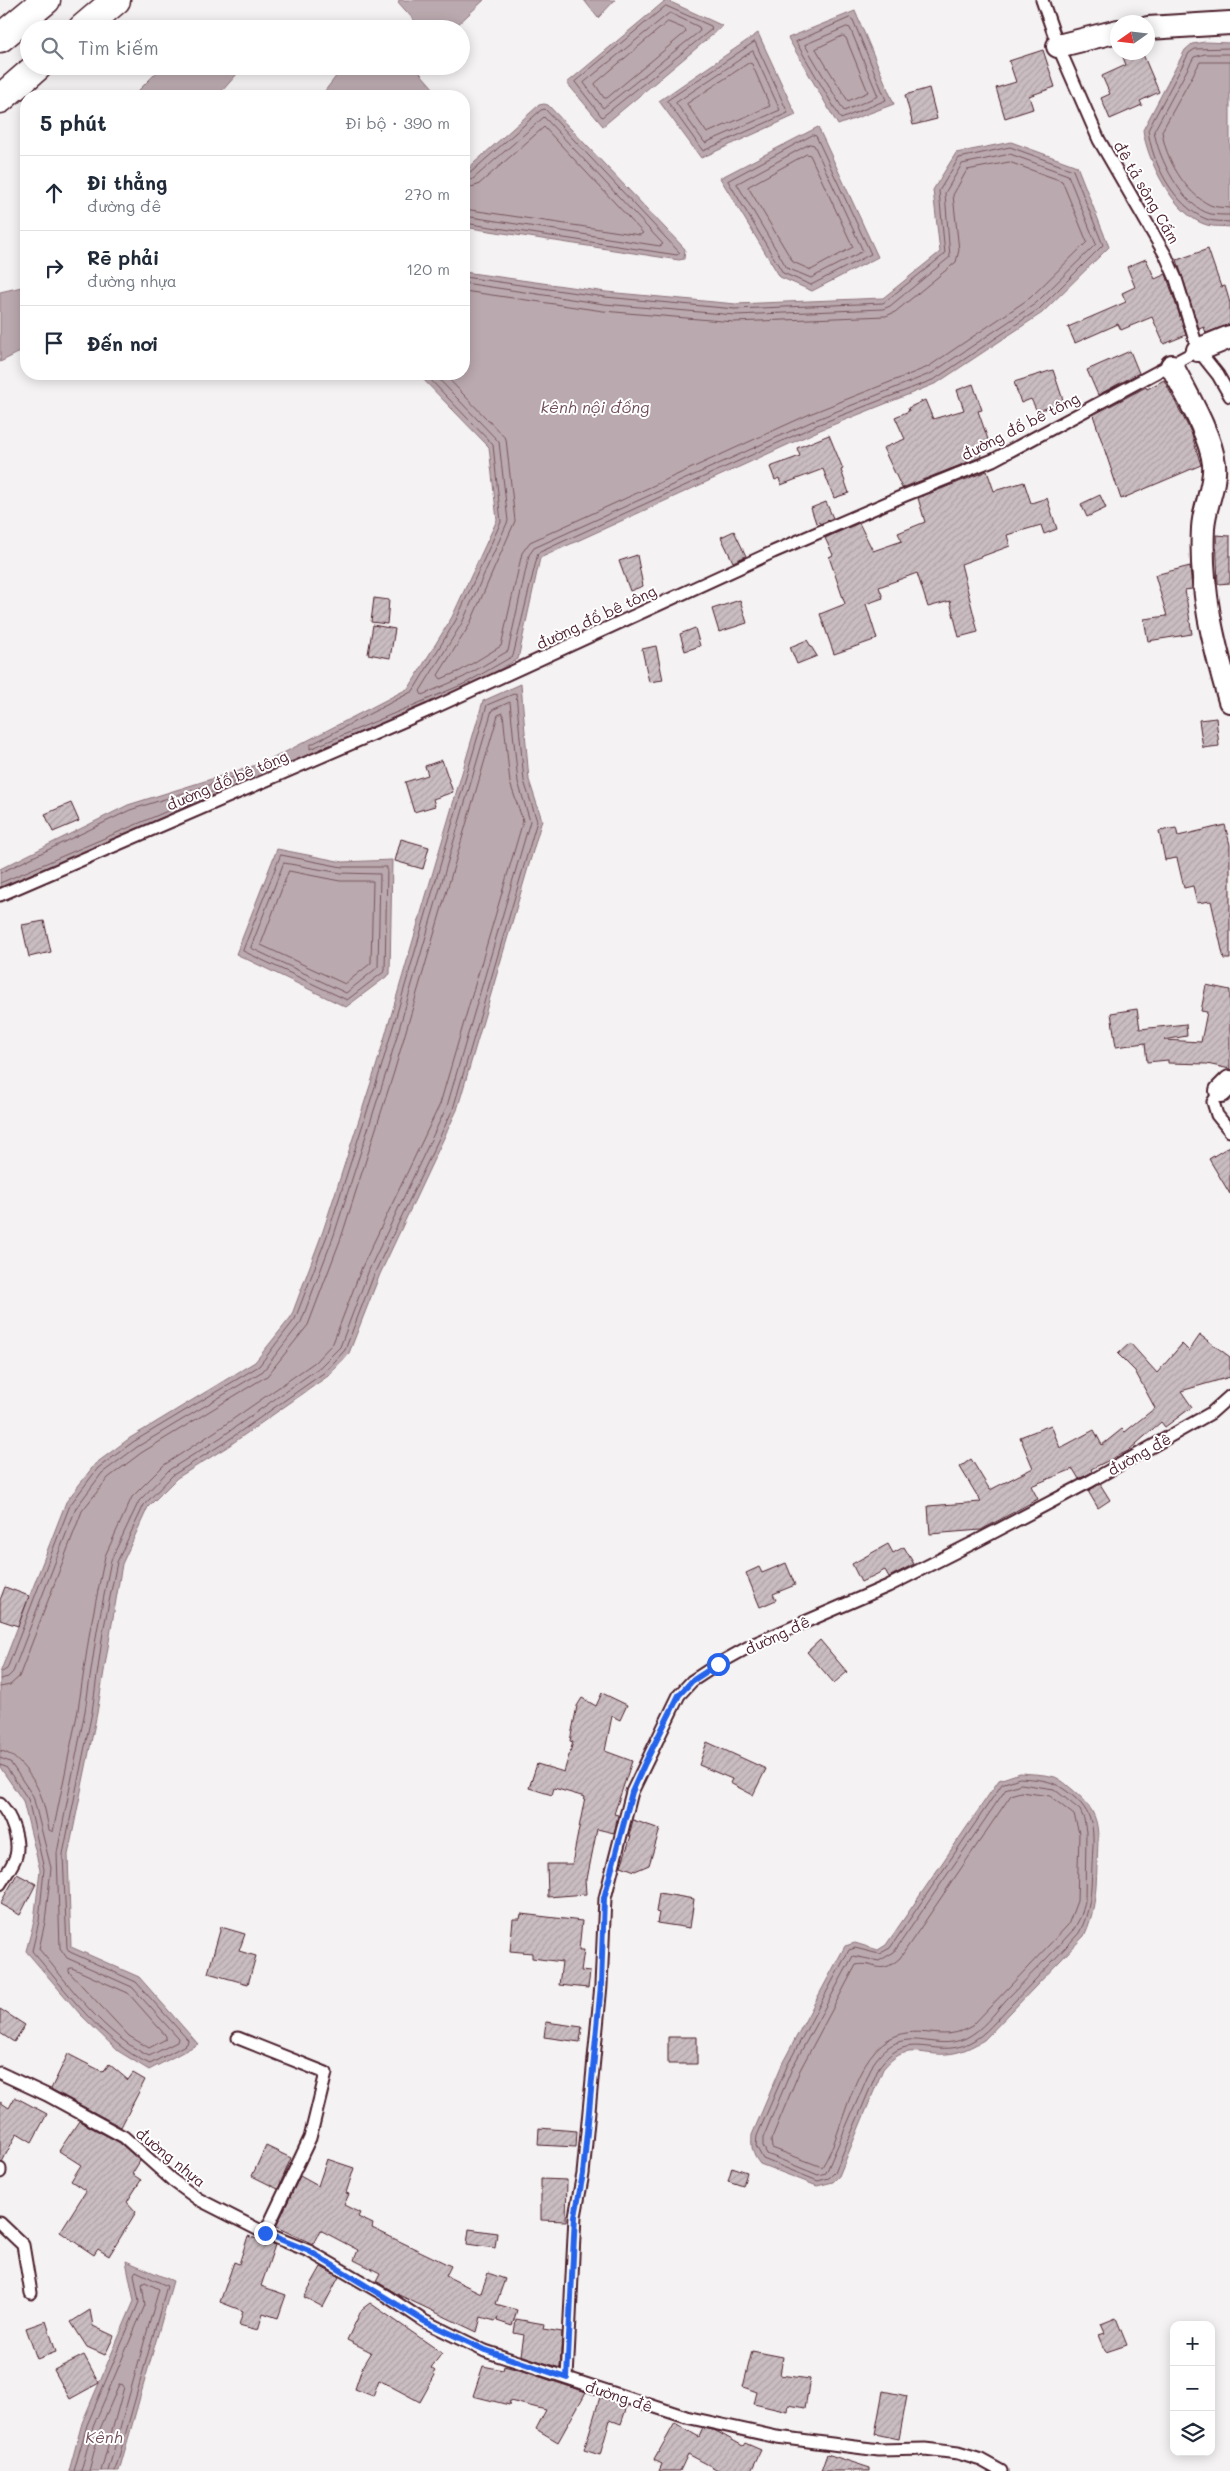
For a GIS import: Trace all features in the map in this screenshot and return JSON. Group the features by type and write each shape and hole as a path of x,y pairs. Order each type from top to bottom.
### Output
{"street":[{"path":"22,20 46,0"},
{"path":"93,20 116,0"},
{"path":"0,38 20,21"},
{"path":"1155,28 1230,23"},
{"path":"1058,46 1110,33"},
{"path":"0,99 28,75"},
{"path":"1198,350 1230,337"},
{"path":"1172,366 1205,434 1214,465 1211,493 1203,528 1204,590 1208,618 1230,701"}],"lane":[{"name":"đê tả sông Cấm","path":"1042,0 1058,46 1099,140 1166,256 1176,279 1198,350 1230,396"},
{"name":"đường đổ bê tông","path":"0,895 429,710 773,552 992,460 1123,389 1172,366 1198,350"},
{"path":"1225,1086 1213,1102 1214,1108 1230,1131"},
{"name":"đường đê","path":"1001,2471 981,2460 958,2453 925,2449 879,2450 759,2433 686,2417 567,2378 575,2216 583,2174 601,1985 604,1898 632,1792 679,1695 692,1681 754,1644 888,1586 1036,1511 1203,1418 1230,1396"},
{"path":"0,1804 6,1810 17,1838 16,1856 0,1884"},
{"path":"238,2038 326,2073 310,2138 265,2233"},
{"name":"đường nhựa","path":"0,2073 47,2095 124,2137 172,2180 198,2199 265,2233 309,2251 424,2321 504,2357 567,2378"},
{"path":"0,2223 23,2244 31,2293"}],"water":[{"path":"399,0 484,0 463,20 414,20 398,2"},
{"path":"584,0 615,0 598,18"},
{"path":"666,0 723,26 603,126 567,83"},
{"path":"855,11 894,104 838,125 788,38"},
{"path":"758,33 796,115 701,158 659,101"},
{"path":"1205,42 1230,43 1230,227 1207,225 1195,220 1173,199 1156,171 1143,130 1185,50 1192,44"},
{"path":"154,75 236,75 223,90 139,90"},
{"path":"337,75 422,75 435,90 326,90"},
{"path":"539,105 548,105 685,249 684,259 679,260 470,228 470,167"},
{"path":"818,127 878,257 812,291 780,277 720,178"},
{"name":"kênh nội đồng","path":"1011,142 1077,166 1109,247 1042,313 937,383 820,430 540,558 518,659 469,687 0,889 0,869 128,805 266,762 409,688 452,617 497,520 489,447 424,380 470,380 470,273 606,292 736,304 883,298 940,252 933,190 956,153"},
{"path":"20,287 20,353 0,362 0,292"},
{"path":"521,684 529,780 542,820 457,1110 380,1274 349,1353 328,1376 227,1447 177,1478 148,1507 122,1564 97,1713 68,1855 71,1947 139,1977 198,2044 149,2070 118,2051 80,2014 26,1951 34,1921 40,1870 23,1801 0,1767 0,1673 66,1502 95,1464 130,1438 255,1362 291,1317 323,1231 376,1067 483,701"},
{"path":"277,849 343,862 392,860 390,974 346,1007 236,954"},
{"path":"1020,1773 1058,1778 1083,1799 1090,1807 1094,1816 1098,1833 1096,1885 1093,1911 1084,1936 984,2040 957,2052 937,2054 906,2052 891,2060 883,2069 839,2176 833,2182 817,2186 760,2164 753,2150 752,2135 783,2062 845,1946 855,1943 878,1950 886,1945 999,1780"},
{"name":"Kênh","path":"126,2261 173,2281 119,2471 69,2471 82,2423 134,2301"}],"building":[{"path":"1043,50 1055,87 1029,96 1033,109 1005,118 996,88 1016,82 1009,61"},
{"path":"1124,60 1145,60 1159,92 1140,101 1142,105 1110,119 1101,98 1110,94 1102,76 1126,65"},
{"path":"929,88 937,119 913,125 905,95"},
{"path":"1208,249 1221,287 1225,286 1230,303 1230,324 1206,333 1204,327 1199,329 1177,260"},
{"path":"1146,259 1155,279 1166,274 1186,335 1164,344 1152,317 1121,330 1118,324 1075,343 1068,327 1126,302 1122,293 1135,287 1127,267"},
{"path":"1130,351 1139,373 1098,395 1087,370"},
{"path":"1053,370 1064,403 1037,411 1031,399 1021,403 1014,382"},
{"path":"1164,380 1191,432 1201,465 1121,499 1093,415 1146,387 1147,389"},
{"path":"973,384 982,410 978,411 991,448 980,451 981,457 902,488 883,448 905,439 895,417 909,411 908,408 925,400 933,419 964,410 957,390"},
{"path":"829,435 843,469 841,470 849,493 834,498 823,469 781,485 779,478 775,480 770,467 800,456 797,448"},
{"path":"987,471 994,491 1024,482 1031,503 1047,498 1057,529 1044,534 1041,525 1007,535 1010,546 961,564 978,632 959,637 950,601 928,607 917,573 879,587 883,598 866,604 877,639 834,654 820,614 845,604 829,557 833,555 825,538 859,523 873,551 902,541 898,533 925,522 918,498"},
{"path":"1100,495 1106,508 1087,517 1081,504"},
{"path":"826,502 833,518 820,524 819,522 816,523 811,508"},
{"path":"734,531 746,556 733,562 721,537"},
{"path":"1216,535 1230,536 1230,583 1218,584"},
{"path":"637,555 643,586 630,591 619,561"},
{"path":"1190,566 1192,589 1185,590 1192,634 1148,641 1144,619 1167,616 1155,575"},
{"path":"374,598 389,600 387,624 371,622"},
{"path":"740,600 747,623 719,632 712,609"},
{"path":"373,625 395,629 390,658 368,654"},
{"path":"695,628 700,646 685,651 680,634"},
{"path":"807,640 817,656 797,664 790,647"},
{"path":"656,646 663,680 649,682 642,649"},
{"path":"1216,718 1219,746 1203,748 1199,720"},
{"path":"442,760 453,792 433,799 435,806 414,812 405,782 428,775 425,766"},
{"path":"71,803 79,821 53,832 45,814"},
{"path":"1225,825 1230,845 1230,959 1224,959 1211,901 1197,903 1193,886 1184,888 1177,858 1165,860 1159,831 1176,828 1178,836"},
{"path":"401,839 429,847 423,869 395,861"},
{"path":"44,921 51,952 29,957 22,925"},
{"path":"1206,985 1230,990 1230,1069 1207,1064 1168,1063 1168,1060 1147,1062 1145,1043 1116,1047 1111,1013 1137,1009 1140,1029 1186,1024 1187,1036 1164,1040 1201,1042 1207,1012 1201,1011"},
{"path":"1230,1146 1230,1194 1209,1159"},
{"path":"1200,1335 1230,1357 1230,1377 1181,1391 1192,1407 1165,1427 1161,1422 1128,1451 1091,1469 1092,1472 1079,1479 1073,1469 1031,1486 1038,1499 981,1530 930,1534 928,1506 981,1502 960,1467 971,1459 990,1490 1033,1468 1020,1437 1051,1425 1060,1448 1094,1430 1102,1445 1122,1429 1125,1432 1155,1408 1135,1371 1118,1354 1130,1343 1157,1373 1182,1344 1189,1351"},
{"path":"1100,1484 1110,1500 1098,1508 1088,1491"},
{"path":"888,1544 893,1553 904,1547 914,1564 889,1577 885,1570 861,1582 852,1564"},
{"path":"786,1563 795,1585 773,1594 776,1600 760,1607 746,1573 759,1567 762,1573"},
{"path":"5,1587 29,1596 18,1626 0,1620 0,1600"},
{"path":"820,1640 847,1672 834,1683 807,1652"},
{"path":"602,1693 627,1705 620,1720 612,1716 605,1751 632,1761 614,1814 618,1815 614,1833 597,1829 587,1879 585,1879 586,1894 548,1897 547,1864 572,1864 585,1797 554,1788 552,1795 529,1788 537,1764 564,1772 573,1742 570,1741 577,1706 582,1698 596,1706"},
{"path":"707,1742 766,1769 753,1795 730,1783 732,1779 699,1765"},
{"path":"633,1820 660,1829 649,1865 635,1871 621,1866 631,1836 629,1836"},
{"path":"17,1874 36,1884 20,1915 0,1904"},
{"path":"659,1893 694,1899 690,1928 657,1923 659,1913 656,1912"},
{"path":"521,1914 582,1921 579,1950 584,1950 581,1971 590,1972 588,1988 559,1985 562,1962 532,1958 532,1953 510,1951 513,1919 520,1919"},
{"path":"221,1927 245,1934 239,1951 256,1956 248,1984 208,1973"},
{"path":"0,2009 25,2025 14,2042 0,2033"},
{"path":"546,2022 582,2027 580,2042 544,2037"},
{"path":"668,2037 697,2037 697,2064 668,2064"},
{"path":"68,2054 103,2072 109,2064 128,2080 133,2073 145,2080 121,2127 51,2089"},
{"path":"15,2097 47,2114 32,2142 17,2133 2,2162 0,2162 0,2102 9,2108"},
{"path":"79,2121 120,2143 140,2161 132,2174 141,2180 127,2202 136,2212 109,2256 98,2249 94,2255 60,2232 86,2191 71,2181 81,2165 59,2151"},
{"path":"539,2128 577,2131 576,2147 538,2145"},
{"path":"266,2146 291,2158 278,2189 252,2176"},
{"path":"327,2159 354,2168 346,2193 349,2194 344,2205 360,2213 358,2217 373,2224 372,2228 451,2266 446,2276 481,2293 488,2273 505,2279 496,2304 517,2310 512,2326 497,2321 498,2317 495,2321 481,2317 477,2332 399,2295 376,2281 380,2273 354,2260 358,2250 320,2230 313,2244 276,2227 300,2176 318,2186"},
{"path":"732,2167 747,2172 743,2186 728,2181"},
{"path":"541,2179 567,2180 566,2221 541,2220"},
{"path":"469,2229 497,2233 495,2248 467,2244"},
{"path":"248,2236 275,2245 261,2286 286,2295 278,2318 263,2313 258,2330 239,2325 243,2311 220,2302 234,2262 239,2264"},
{"path":"321,2267 339,2277 323,2307 304,2297"},
{"path":"370,2303 442,2353 431,2368 435,2371 433,2374 435,2375 420,2402 379,2380 373,2396 355,2389 363,2365 371,2352 347,2340 362,2309"},
{"path":"90,2310 93,2326 114,2336 105,2355 87,2347 71,2322"},
{"path":"1116,2318 1127,2345 1106,2352 1099,2335 1105,2333 1101,2324"},
{"path":"516,2319 544,2324 543,2329 562,2332 560,2368 521,2355 524,2335 514,2333"},
{"path":"46,2321 56,2352 37,2359 26,2328"},
{"path":"752,2351 783,2357 780,2375 810,2379 805,2408 789,2405 788,2412 754,2404 757,2392 743,2387"},
{"path":"84,2355 99,2383 70,2399 54,2370"},
{"path":"483,2366 503,2370 504,2366 586,2392 558,2442 536,2429 546,2410 510,2401 509,2405 473,2396"},
{"path":"883,2391 907,2396 899,2439 875,2434"},
{"path":"600,2397 627,2406 621,2424 610,2420 600,2455 584,2450"},
{"path":"675,2423 699,2437 703,2428 716,2431 743,2446 745,2443 761,2450 751,2471 720,2471 688,2454 680,2471 659,2471 662,2464 654,2460"},
{"path":"827,2454 870,2468 870,2471 821,2471"}],"route":[{"path":"265,2233 309,2251 338,2267 424,2321 485,2350 541,2371 567,2378 575,2216 583,2174 601,1985 604,1898 632,1792 662,1728 679,1695 692,1681 718,1664"}]}
